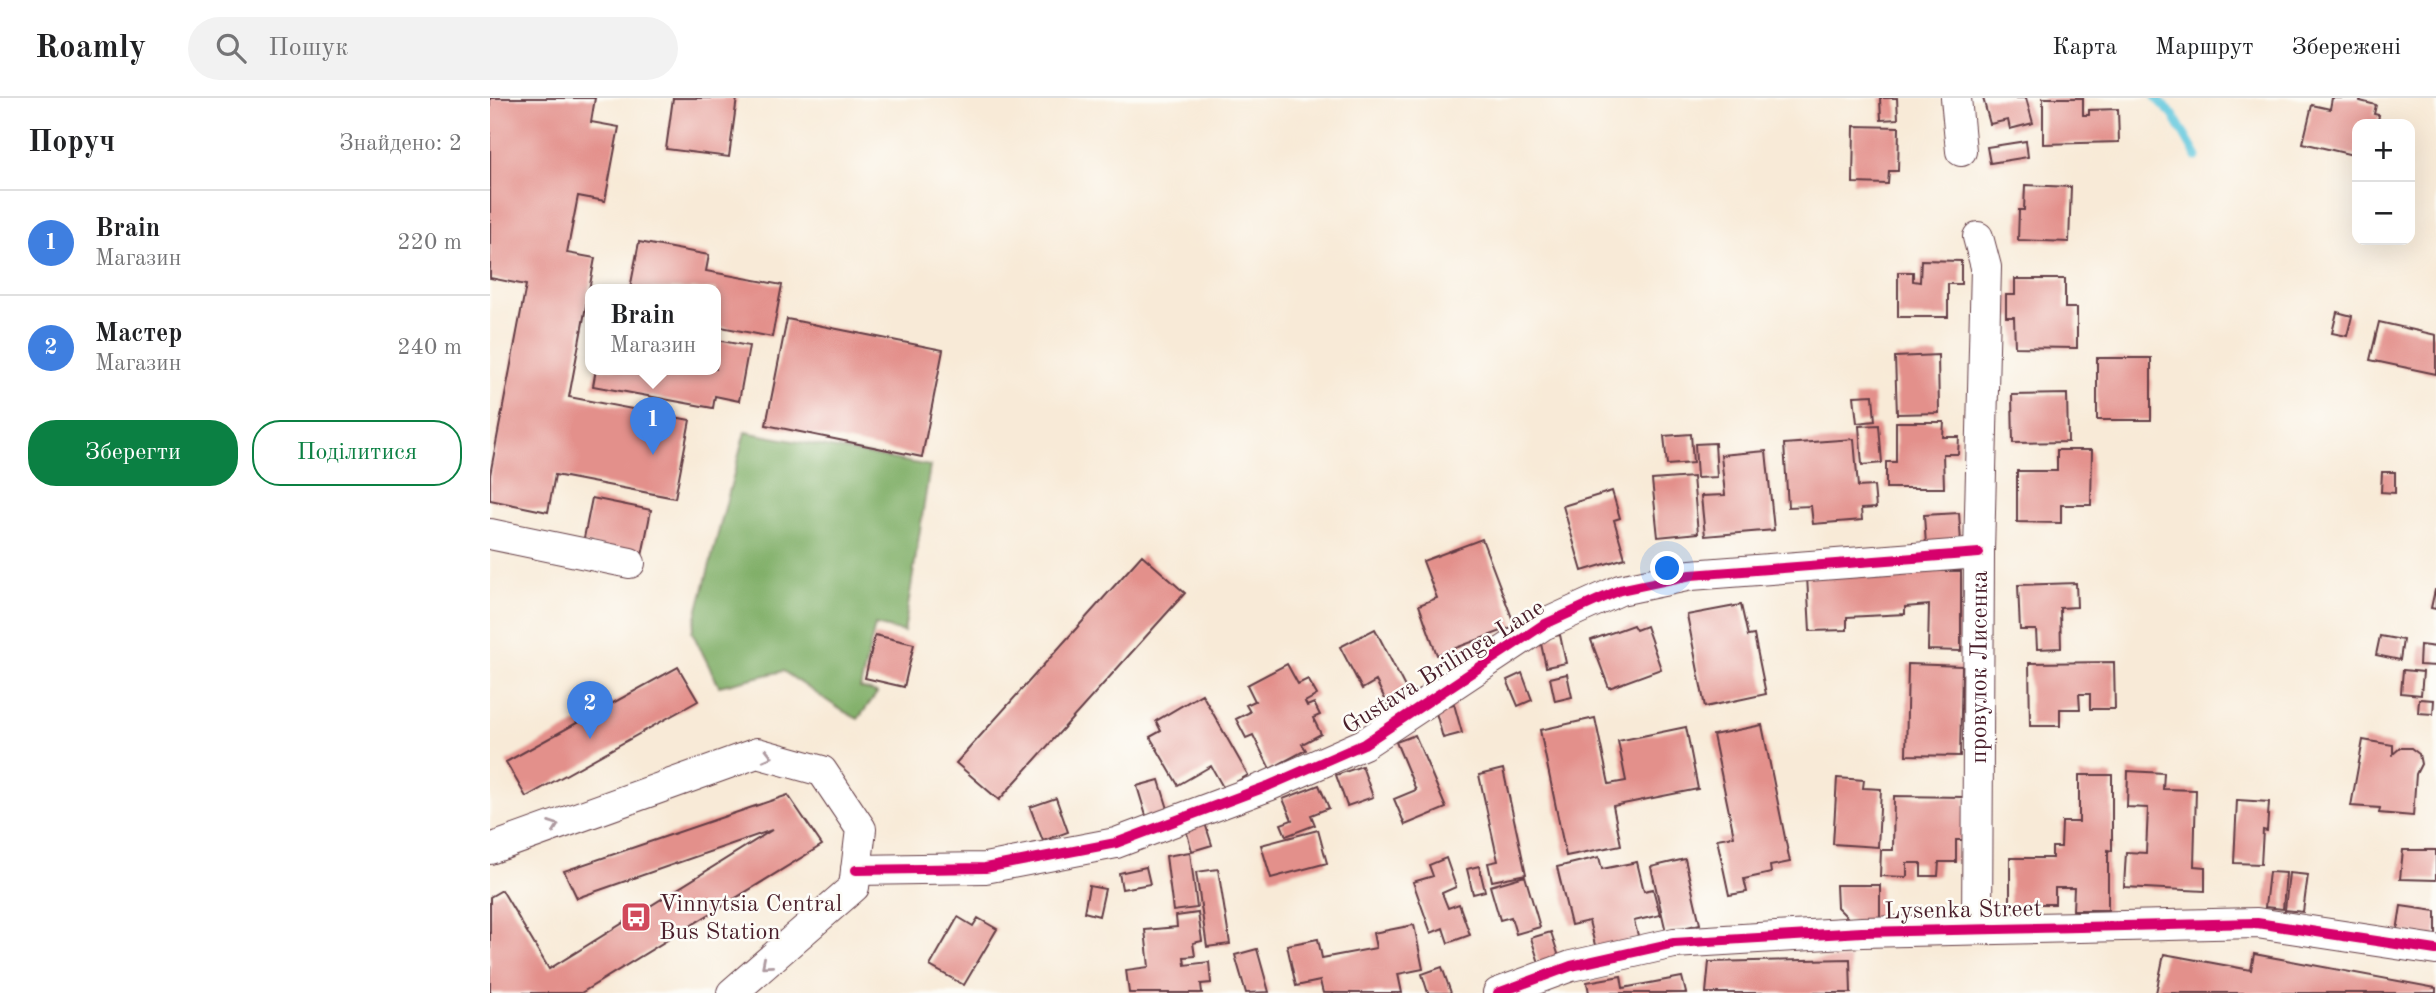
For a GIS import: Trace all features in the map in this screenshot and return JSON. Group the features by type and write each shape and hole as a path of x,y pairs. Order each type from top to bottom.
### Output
{"street":[{"path":"1956,98 1961,151"},
{"name":"провулок Лисенка","path":"1978,237 1986,267 1979,553 1978,929"},
{"path":"490,534 630,563"},
{"name":"Gustava Brilinga Lane","path":"856,870 985,868 1129,838 1268,786 1364,744 1543,625 1620,590 1691,575 1979,553"},
{"path":"490,849 757,753 822,771 861,829 854,887 732,993"},
{"name":"Lysenka Street","path":"1497,993 1571,966 1674,943 1862,932 2257,923 2436,950"}],"green space":[{"path":"745,432 930,466 904,632 875,625 860,688 877,693 858,719 783,671 719,686 692,632"}],"building":[{"path":"490,98 595,98 591,122 619,127 605,201 578,196 567,253 595,258 590,284 585,284 585,311 569,397 690,420 675,498 555,475 548,512 490,500 490,475 526,285 490,278"},
{"path":"673,98 737,98 729,157 666,149"},
{"path":"1880,98 1897,98 1898,119 1881,120"},
{"path":"1983,98 2026,98 2033,123 2010,129 2008,120 1990,124"},
{"path":"2043,98 2083,98 2083,115 2089,115 2089,110 2118,109 2119,142 2043,144"},
{"path":"2332,98 2360,98 2360,101 2376,105 2374,114 2379,115 2378,119 2352,119 2352,155 2303,143 2312,105 2330,109"},
{"path":"1854,126 1899,127 1898,171 1889,171 1888,184 1853,183"},
{"path":"2026,141 2028,157 1990,163 1987,147"},
{"path":"2025,185 2071,187 2069,242 2018,240 2019,210 2024,210"},
{"path":"639,242 709,255 706,271 782,285 772,337 721,327 721,284 631,284"},
{"path":"1921,260 1961,261 1961,284 1948,284 1948,317 1898,317 1898,272 1913,272 1913,281 1920,282"},
{"path":"2015,279 2065,279 2065,308 2077,308 2077,348 2015,347 2014,317 2006,317 2006,295 2015,295"},
{"path":"2337,312 2352,316 2347,336 2332,333"},
{"path":"787,319 943,350 922,457 766,425"},
{"path":"2379,322 2436,335 2436,374 2370,360"},
{"path":"721,341 749,346 739,401 715,396 713,408 593,386 595,375 721,375"},
{"path":"1938,355 1939,413 1897,414 1895,357"},
{"path":"2097,358 2151,358 2151,420 2097,420"},
{"path":"2067,394 2068,442 2013,443 2012,395"},
{"path":"1873,395 1875,421 1857,423 1854,396"},
{"path":"1896,422 1944,422 1943,437 1959,437 1958,454 1943,454 1944,488 1886,488 1886,462 1896,462"},
{"path":"1879,425 1882,463 1862,465 1859,426"},
{"path":"1691,434 1693,463 1667,465 1664,436"},
{"path":"1854,439 1858,487 1874,486 1876,508 1861,509 1862,520 1813,524 1811,506 1788,507 1784,444"},
{"path":"1715,443 1717,477 1697,478 1695,444"},
{"path":"2057,450 2092,450 2091,505 2061,505 2061,523 2017,522 2017,471 2057,471"},
{"path":"1766,451 1774,530 1705,536 1701,496 1725,495 1721,455"},
{"path":"2382,472 2395,472 2395,493 2381,492"},
{"path":"1693,477 1698,533 1658,537 1652,480"},
{"path":"1612,491 1620,518 1614,520 1625,558 1582,571 1563,506"},
{"path":"592,498 651,510 642,556 583,543"},
{"path":"1959,513 1961,542 1926,545 1924,515"},
{"path":"1482,539 1515,626 1437,655 1419,605 1437,598 1423,561"},
{"path":"1142,555 1185,593 999,800 956,763"},
{"path":"1961,571 1961,651 1928,650 1929,605 1905,607 1905,614 1847,617 1847,630 1810,631 1807,576"},
{"path":"2076,583 2077,607 2060,608 2061,648 2037,649 2036,630 2020,630 2018,585"},
{"path":"2436,590 2436,609 2431,608"},
{"path":"1741,605 1748,636 1754,635 1766,694 1705,707 1687,615"},
{"path":"1633,625 1636,630 1646,626 1661,669 1609,688 1591,640"},
{"path":"1375,629 1409,695 1388,705 1376,681 1362,689 1340,647"},
{"path":"875,635 914,644 904,687 865,678"},
{"path":"1560,635 1566,663 1546,667 1540,639"},
{"path":"2380,636 2403,640 2400,660 2376,655"},
{"path":"2420,645 2436,647 2436,666 2419,665"},
{"path":"2114,662 2115,709 2090,709 2090,694 2079,694 2080,709 2060,709 2060,726 2030,726 2029,663"},
{"path":"1287,664 1298,684 1308,679 1317,695 1305,702 1307,706 1314,703 1320,715 1313,718 1321,734 1302,744 1306,750 1270,769 1253,735 1246,738 1236,719 1250,712 1246,705 1255,701 1247,685"},
{"path":"1908,664 1962,666 1960,756 1906,755"},
{"path":"678,667 698,701 526,797 506,762"},
{"path":"2403,670 2423,672 2421,695 2401,693"},
{"path":"1522,673 1532,700 1518,706 1507,680"},
{"path":"1567,674 1572,697 1555,701 1550,678"},
{"path":"1202,694 1248,775 1224,789 1211,766 1178,785 1150,737 1161,731 1156,721"},
{"path":"2419,699 2434,700 2433,714 2418,713"},
{"path":"1454,704 1462,733 1443,738 1435,709"},
{"path":"1595,718 1609,784 1626,781 1618,741 1686,727 1698,789 1613,806 1621,845 1566,856 1540,730"},
{"path":"1762,725 1790,862 1770,866 1771,873 1744,879 1747,892 1729,895 1717,839 1734,836 1713,735"},
{"path":"1415,735 1446,808 1405,825 1394,799 1416,790 1396,742"},
{"path":"2363,740 2393,745 2393,754 2400,748 2411,748 2419,754 2421,764 2416,774 2413,816 2379,813 2380,808 2351,806"},
{"path":"1362,766 1373,797 1347,806 1336,775"},
{"path":"1503,769 1526,874 1492,881 1488,863 1498,861 1479,775"},
{"path":"2128,771 2164,773 2163,789 2196,790 2194,866 2205,867 2205,891 2124,887 2126,852 2146,853 2148,808 2127,807"},
{"path":"2079,775 2112,775 2112,851 2108,850 2108,910 2073,910 2074,888 2055,888 2055,904 2010,904 2010,858 2052,858 2052,847 2061,847 2062,822 2079,822"},
{"path":"1837,778 1864,780 1863,788 1881,789 1878,847 1833,844"},
{"path":"1159,780 1169,812 1147,819 1137,786"},
{"path":"1319,785 1329,808 1311,815 1315,825 1286,836 1281,824 1292,820 1283,799"},
{"path":"788,795 822,845 581,993 490,993 490,897 502,890 549,969 772,830 577,898 564,871"},
{"path":"1894,796 1965,797 1965,840 1956,840 1956,862 1939,862 1938,876 1921,876 1921,863 1907,863 1907,877 1880,876 1881,850 1893,850"},
{"path":"1056,798 1068,832 1043,841 1030,807"},
{"path":"2237,800 2269,802 2267,831 2263,830 2261,864 2234,863"},
{"path":"1204,820 1212,845 1192,851 1185,826"},
{"path":"1318,830 1327,863 1271,878 1261,845"},
{"path":"2403,850 2436,850 2436,880 2400,879"},
{"path":"1190,852 1197,908 1173,911 1166,856"},
{"path":"1599,857 1602,869 1637,862 1644,891 1653,889 1660,915 1634,921 1639,939 1596,949 1589,921 1571,925 1557,867"},
{"path":"1446,858 1456,887 1442,893 1448,908 1459,904 1470,935 1448,943 1443,928 1431,933 1413,882 1433,876 1429,865"},
{"path":"1685,859 1700,924 1666,932 1651,867"},
{"path":"1479,866 1485,891 1473,894 1467,869"},
{"path":"1146,867 1150,884 1122,889 1119,873"},
{"path":"1218,869 1230,944 1207,947 1196,872"},
{"path":"2269,872 2286,873 2283,909 2265,907"},
{"path":"2289,873 2308,875 2303,912 2285,910"},
{"path":"1525,876 1540,927 1516,934 1511,917 1500,920 1490,886"},
{"path":"1836,885 1880,885 1880,923 1853,923 1837,907"},
{"path":"1089,886 1105,889 1099,916 1084,912"},
{"path":"2401,906 2436,911 2436,937 2397,931"},
{"path":"1198,913 1202,941 1193,943 1195,956 1184,957 1185,965 1209,962 1211,983 1201,984 1202,993 1129,993 1126,970 1149,967 1145,930 1177,927 1176,916"},
{"path":"958,917 973,926 978,918 997,929 964,985 930,966"},
{"path":"1414,925 1423,969 1398,974 1402,993 1323,993 1320,981 1296,986 1287,945 1318,939 1322,958 1376,948 1373,933"},
{"path":"1551,932 1560,960 1540,966 1531,938"},
{"path":"1257,949 1269,992 1246,993 1235,955"},
{"path":"2164,954 2251,970 2254,954 2436,988 2436,993 2156,993"},
{"path":"1850,959 1851,993 1706,993 1709,962"},
{"path":"1442,967 1451,993 1428,993 1422,974"},
{"path":"1621,976 1623,988 1682,977 1686,993 1589,993 1587,982"}],"waterway":[{"path":"2156,98 2173,115 2197,157"}],"cycle path":[{"path":"856,870 985,868 1116,843 1268,786 1364,744 1543,625 1620,590 1691,575 1979,553"},
{"path":"1498,993 1571,966 1674,943 1862,932 2257,923 2436,950"}],"place":[{"name":"Brain","path":"653,455"},
{"name":"Мастер","path":"590,739"},
{"name":"Vinnytsia Central Bus Station","path":"636,917"}]}
